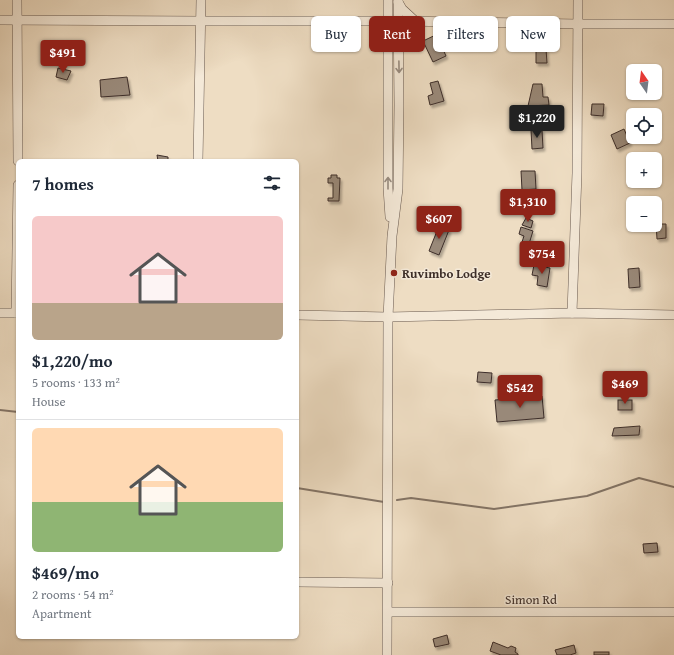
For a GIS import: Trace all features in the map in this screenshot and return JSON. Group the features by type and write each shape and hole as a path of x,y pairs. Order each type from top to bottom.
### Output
{"street":[{"path":"17,0 18,159"},
{"path":"198,159 198,108 202,21 201,0"},
{"path":"388,0 388,16"},
{"path":"572,313 576,173 578,0"},
{"path":"398,1 398,16"},
{"path":"398,1 402,10 409,16"},
{"path":"0,20 369,21"},
{"path":"425,21 674,24"},
{"path":"388,52 388,188 392,236"},
{"path":"387,655 388,317 392,236 398,189 398,52"},
{"path":"0,312 16,313"},
{"path":"299,316 388,317 572,313 674,315"},
{"path":"299,582 388,583"},
{"name":"Simon Rd","path":"388,612 674,612"}],"building":[{"path":"433,36 433,52 444,52 446,56 433,62 425,45 425,40"},
{"path":"536,52 546,52 547,63 536,63"},
{"path":"58,68 71,71 67,80 56,77"},
{"path":"127,77 130,95 101,97 100,80"},
{"path":"438,81 444,101 430,105 428,96 433,94 430,83"},
{"path":"533,84 542,84 543,97 548,97 549,105 528,106"},
{"path":"592,104 604,104 603,116 591,115"},
{"path":"624,129 626,134 626,144 628,144 617,149 611,135"},
{"path":"531,130 542,130 543,148 532,149"},
{"path":"157,155 168,157 168,159 158,159"},
{"path":"521,171 535,171 536,189 522,190"},
{"path":"331,175 337,175 337,178 340,178 339,201 328,201 328,198 333,198 333,183 328,183 328,178 331,178"},
{"path":"519,192 531,192 531,199 519,199"},
{"path":"526,218 533,221 531,228 522,225"},
{"path":"662,224 666,224 666,238 657,239 657,232 662,232"},
{"path":"439,226 449,230 439,255 429,251"},
{"path":"521,227 533,231 529,244 522,242 524,236 519,234"},
{"path":"534,265 550,268 547,287 537,285 538,276 532,275"},
{"path":"639,268 640,287 629,288 628,269"},
{"path":"478,372 492,373 491,383 477,382"},
{"path":"542,396 544,418 497,422 495,400"},
{"path":"618,400 632,400 632,410 618,410"},
{"path":"640,426 639,435 612,436 614,428"},
{"path":"657,543 658,552 644,553 643,544"},
{"path":"447,635 449,644 435,647 433,639"},
{"path":"493,642 508,648 511,646 516,648 515,652 518,655 501,655 490,651"},
{"path":"574,645 576,653 570,655 557,655 555,650"},
{"path":"594,652 609,652 609,655 594,655"}],"waterway":[{"path":"0,410 16,412"},
{"path":"397,500 411,498 494,509 587,496 639,478 674,487"},
{"path":"299,488 384,502"}],"place":[{"name":"Ruvimbo Lodge","path":"394,273"}]}
